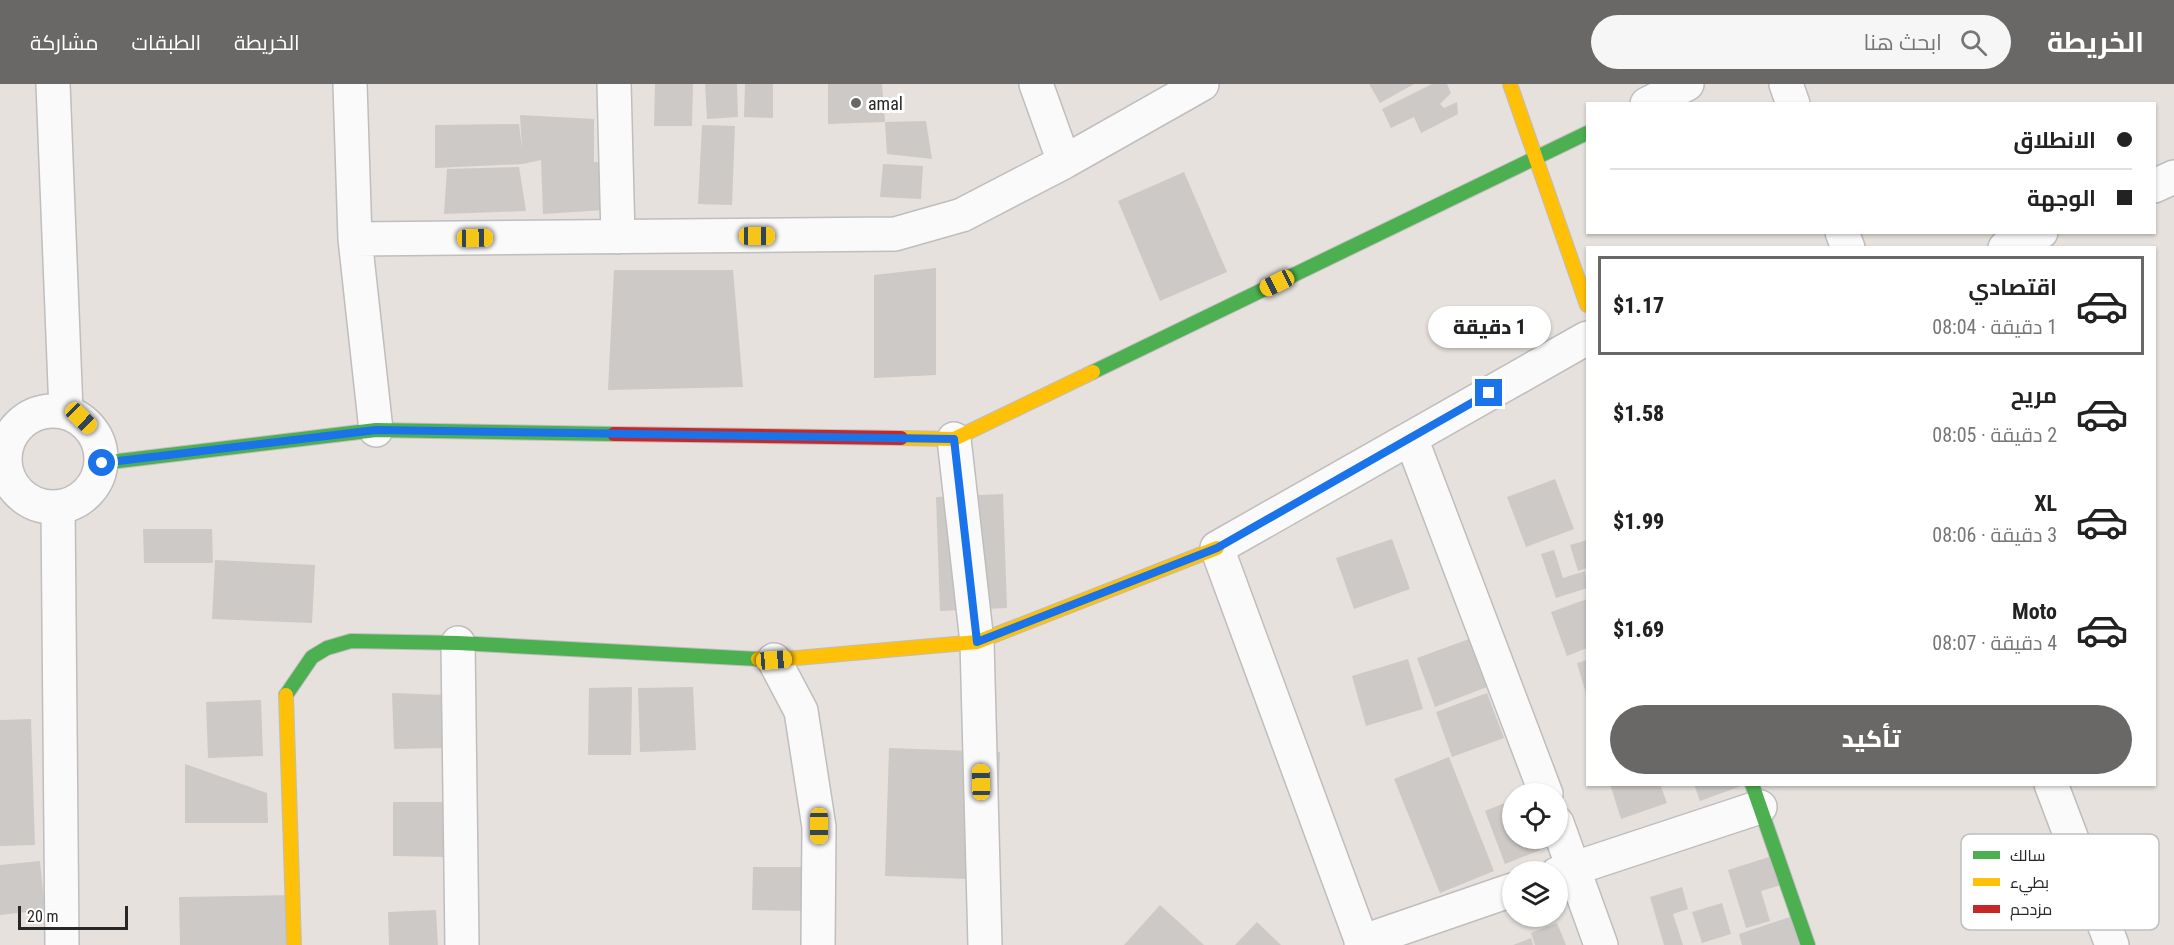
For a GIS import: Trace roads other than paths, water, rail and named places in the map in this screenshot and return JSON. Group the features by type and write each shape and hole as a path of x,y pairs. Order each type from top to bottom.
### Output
{"street":[{"path":"54,84 66,411"},
{"path":"350,84 355,239 376,430"},
{"path":"614,84 618,237"},
{"path":"1036,84 1064,162"},
{"path":"355,239 895,234 962,216 1064,162 1202,84"},
{"path":"1510,84 1586,302"},
{"path":"1651,102 1687,84"},
{"path":"1785,84 1792,102"},
{"path":"102,463 376,430 954,439 1586,133"},
{"path":"2156,185 2174,177"},
{"path":"2010,246 2038,234"},
{"path":"294,945 286,695 312,657 327,648 351,641 458,643 774,660 977,642 1217,548 1586,339"},
{"path":"49,410 66,411 81,418 93,430 100,446 102,463 98,479 88,493 74,503 58,507 41,506 26,499 14,487 6,472 2,455 19,424 33,415 49,410"},
{"path":"1411,438 1542,783"},
{"path":"954,439 977,642 985,945"},
{"path":"58,507 62,945"},
{"path":"1217,548 1362,944 1502,894"},
{"path":"458,643 462,945"},
{"path":"774,660 801,711 803,722 819,826 818,945"},
{"path":"2052,786 2070,834"},
{"path":"1568,870 1756,796 1808,945"},
{"path":"1568,875 1601,945"},
{"path":"2106,930 2112,945"}],"place":[{"name":"amal","path":"856,103"}]}
